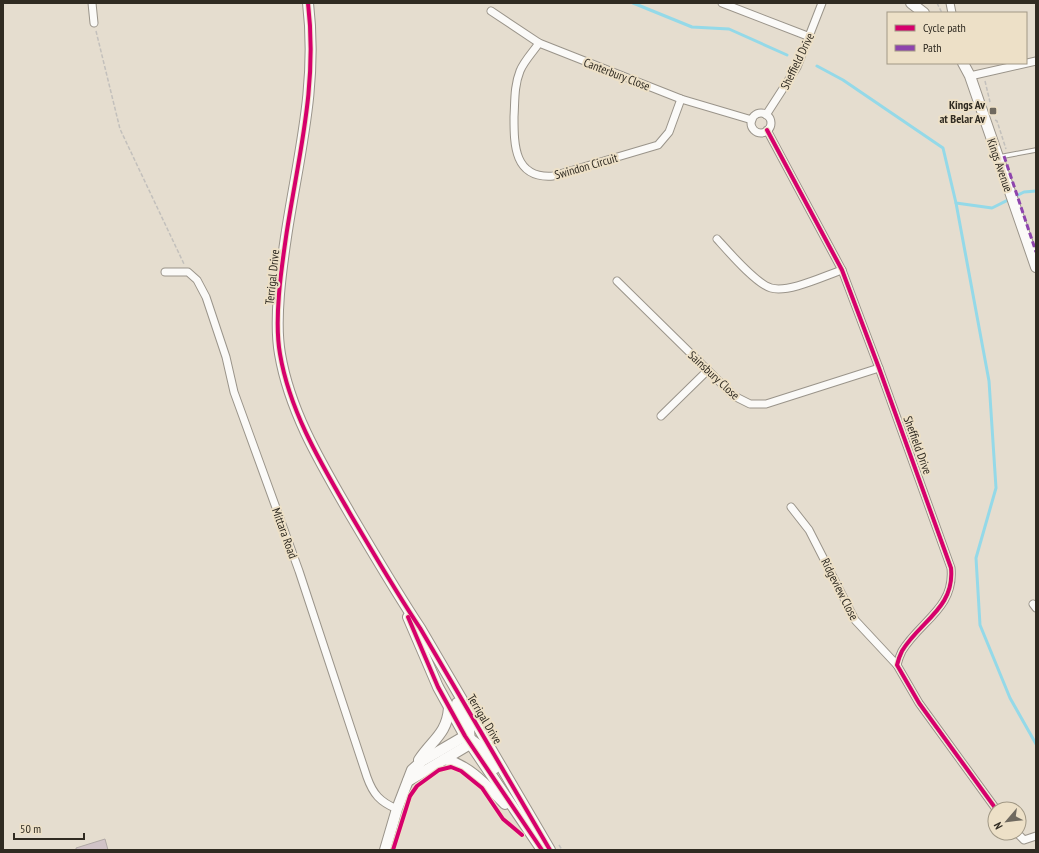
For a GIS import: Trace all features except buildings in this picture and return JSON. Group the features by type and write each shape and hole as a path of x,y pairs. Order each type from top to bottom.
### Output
{"main road":[{"name":"Terrigal Drive","path":"308,3 312,57 306,121 286,239 278,314 279,352 287,388 318,457 550,850"},
{"path":"911,3 923,12"},
{"name":"Kings Avenue","path":"964,64 970,76 1036,267"},
{"name":"Terrigal Drive","path":"400,598 449,708 468,740 542,850"},
{"path":"440,662 466,722 468,740"},
{"path":"385,850 397,809 412,770 444,728 448,720 449,708"},
{"path":"408,781 445,759 468,740"},
{"path":"416,765 468,740"},
{"path":"468,740 481,747 526,809"},
{"path":"445,759 458,763 475,775 520,819"}],"street":[{"path":"92,3 94,23"},
{"path":"722,3 810,37"},
{"name":"Sheffield Drive","path":"766,115 788,83 810,37 822,3"},
{"name":"Canterbury Close","path":"491,11 539,44 681,99 752,120"},
{"name":"Swindon Circuit","path":"539,44 523,65 515,89 514,148 522,165 536,175 552,176 658,145 669,132 681,99"},
{"path":"970,76 1023,64"},
{"path":"758,114 766,115 770,122 767,130 762,133 755,131 752,126 752,120 758,114"},
{"name":"Sheffield Drive","path":"767,130 842,270 947,555 952,578 949,591 942,605 902,651 897,665"},
{"path":"717,238 759,282 770,288 786,289 842,270"},
{"path":"165,272 188,272"},
{"name":"Mittara Road","path":"188,272 197,280 206,297 226,357 234,392 299,571 370,787 380,800 397,809"},
{"name":"Sainsbury Close","path":"617,281 707,371 734,396 745,402 755,405 778,402 879,368"},
{"path":"661,416 707,371"},
{"name":"Ridgeview Close","path":"791,507 810,530 855,620 897,665"},
{"path":"897,665 919,703 990,801"}],"lane":[{"path":"998,158 1036,150"}],"path":[{"path":"936,3 941,12"},
{"path":"94,23 120,129 188,272"}],"waterway":[{"path":"633,3 692,27 729,29 787,55"},
{"path":"817,66 843,80 943,148 956,203 992,208 1024,192 1036,191"},
{"path":"956,203 989,381 996,488 976,558 980,625 1010,698 1036,744"}],"marked path":[{"path":"1004,156 1036,252"}],"cycle path":[{"path":"308,3 310,34 309,92 282,265 278,311 278,341 285,376 299,418 330,478 550,850"},
{"path":"767,130 842,270 951,568 951,582 948,594 935,613 909,640 902,651 897,665 919,703 990,801"},
{"path":"408,617 438,687 465,736 542,850"},
{"path":"393,850 410,796 417,786 439,770 451,767 461,771 482,788 503,819 522,835"}],"place":[{"name":"Kings Av at Belar Av","path":"993,111"}]}
